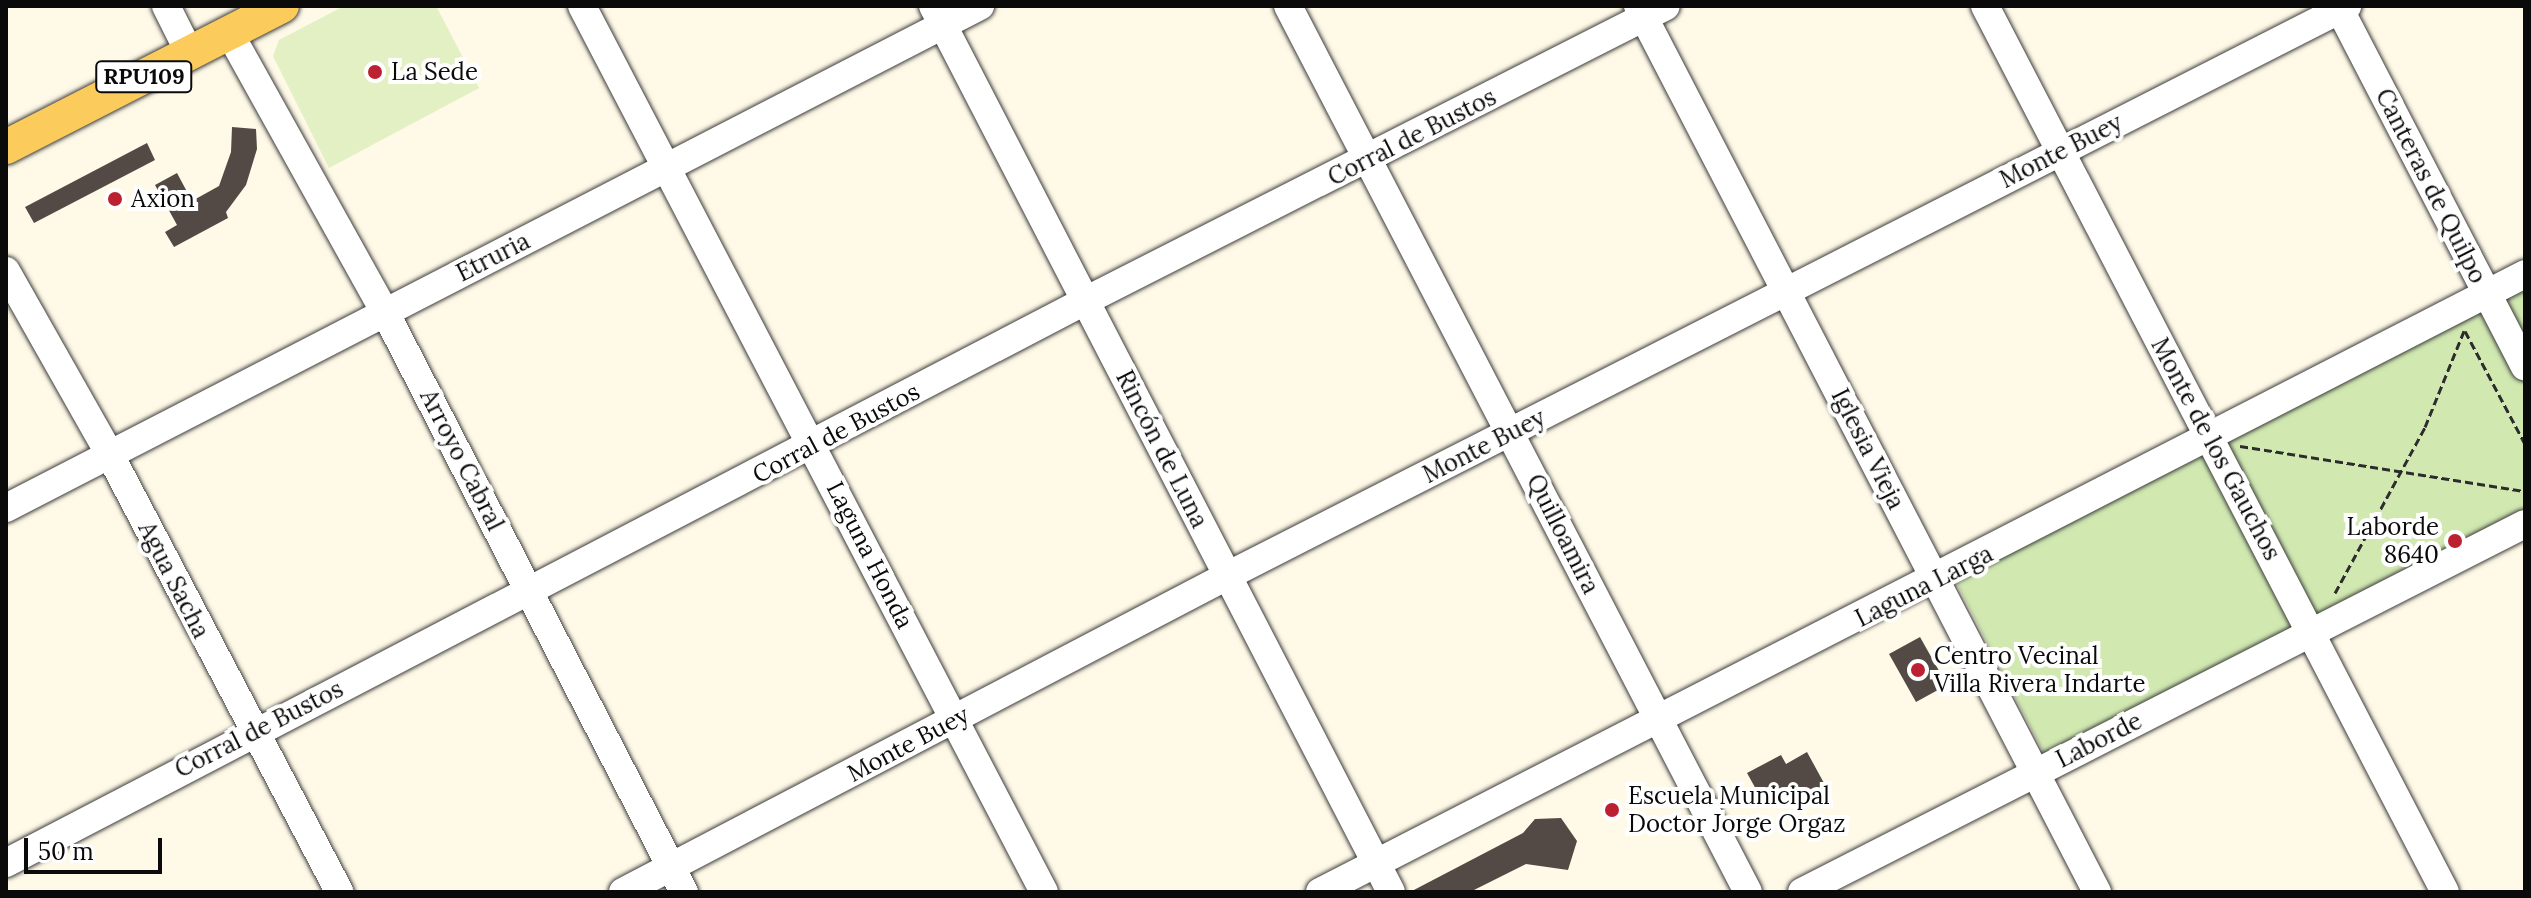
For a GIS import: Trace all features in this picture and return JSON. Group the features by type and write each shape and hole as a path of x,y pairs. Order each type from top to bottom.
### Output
{"main road":[{"name":"RPU109","path":"6,147 282,6"}],"street":[{"path":"166,6 190,54"},
{"name":"Laguna Honda","path":"582,6 814,445 1044,892"},
{"name":"Etruria","path":"6,508 668,168 938,16 980,6"},
{"name":"Quilloamira","path":"1288,6 1748,892"},
{"name":"Monte de los Gauchos","path":"1985,6 2221,442 2312,632 2445,892"},
{"name":"Monte Buey","path":"623,892 678,880 955,719 1227,576 2342,7"},
{"name":"Canteras de Quilpo","path":"2342,7 2525,366"},
{"name":"Corral de Bustos","path":"6,863 252,731 530,593 1087,300 1368,160 1649,10"},
{"name":"Iglesia Vieja","path":"1649,10 1787,291 2097,892"},
{"name":"Rincón de Luna","path":"938,16 1391,892"},
{"name":"Arroyo Cabral","path":"230,34 385,312 678,880"},
{"name":"Agua Sacha","path":"6,271 109,453 339,892"},
{"name":"Laguna Larga","path":"1320,892 1936,580 2221,442 2525,274"},
{"name":"Laborde","path":"1802,892 2525,524"}],"path":[{"path":"2451,337 2464,330"},
{"path":"2464,330 2525,444"},
{"path":"2329,605 2425,427 2464,330"},
{"path":"2221,442 2246,438"},
{"path":"2221,442 2239,458"},
{"path":"2221,442 2525,491"}],"green space":[{"name":"La Sede","path":"344,6 436,6 479,88 329,168 273,56 279,40"},
{"path":"2525,285 2525,342 2502,297"},
{"path":"2488,305 2525,377 2525,517 2314,624 2221,441"},
{"path":"2209,448 2302,629 2047,759 1954,578"}],"building":[{"path":"232,127 256,129 257,149 246,185 226,212 228,218 174,247 165,232 177,225 155,185 177,173 192,201 219,186 231,152"},
{"path":"147,143 155,160 34,223 25,207"},
{"name":"Centro Vecinal Villa Rivera Indarte","path":"1920,637 1947,685 1916,702 1889,654"},
{"path":"1807,752 1830,794 1801,809 1789,786 1762,800 1747,773 1781,755 1786,764"},
{"path":"1561,818 1577,841 1568,870 1526,864 1470,892 1410,892 1523,833 1535,819"}],"place":[{"name":"La Sede","path":"375,72"},
{"name":"Axion","path":"115,199"},
{"name":"Laborde 8640","path":"2455,541"},
{"name":"Centro Vecinal Villa Rivera Indarte","path":"1918,670"},
{"name":"Escuela Municipal Doctor Jorge Orgaz","path":"1612,810"}]}
